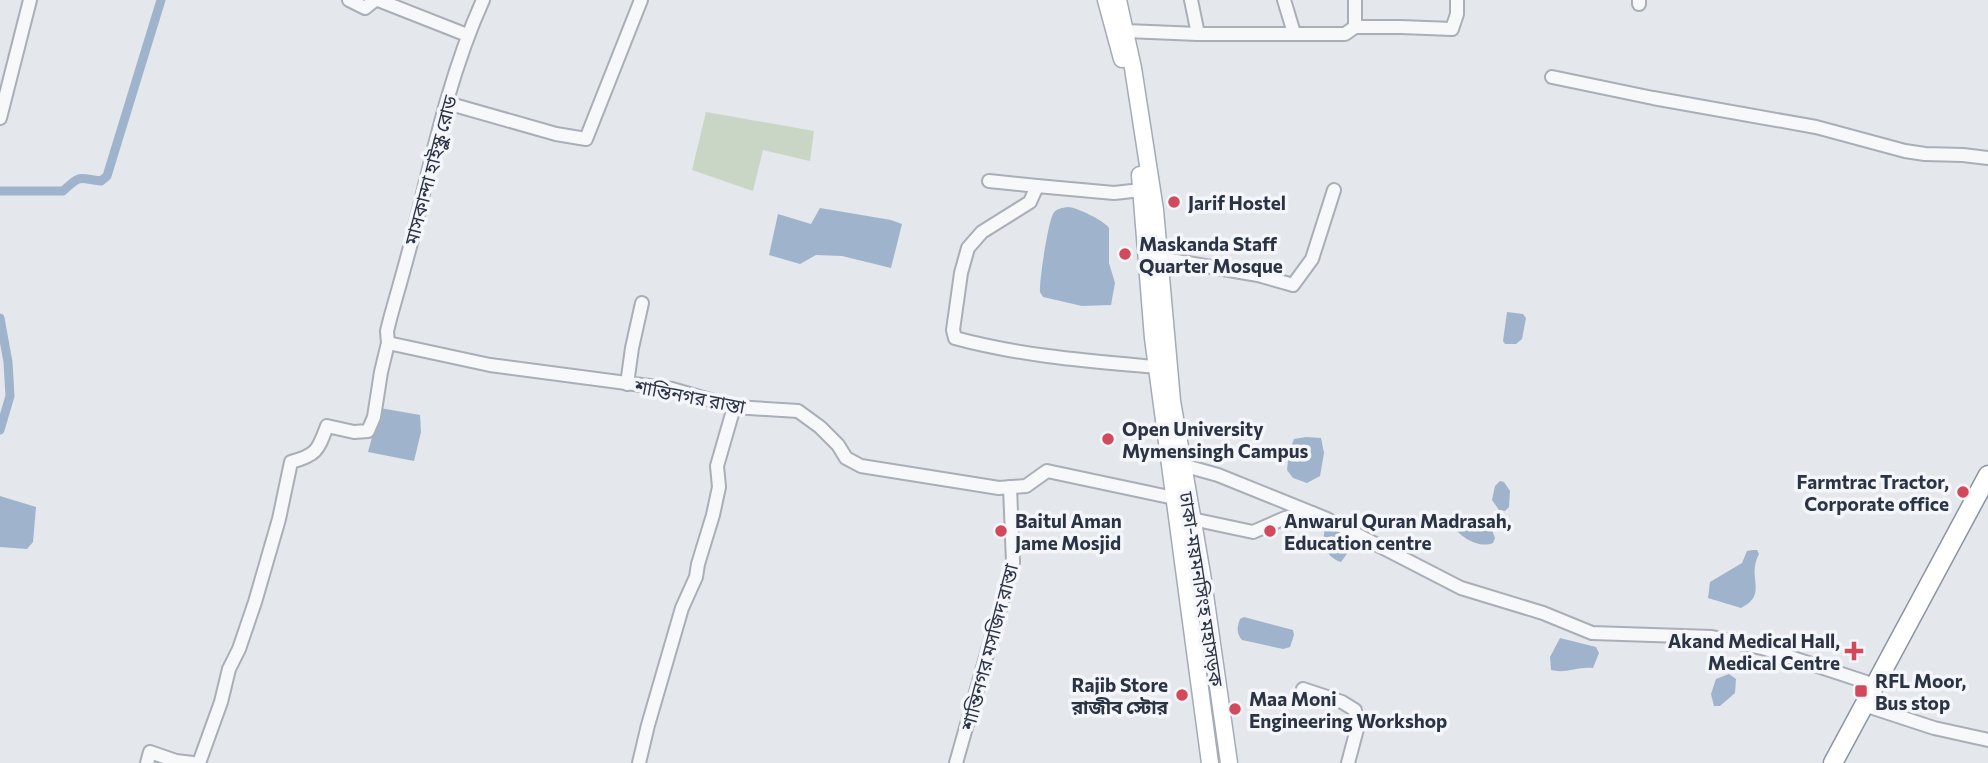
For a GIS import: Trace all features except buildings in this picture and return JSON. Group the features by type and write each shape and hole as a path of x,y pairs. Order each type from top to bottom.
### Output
{"highway":[{"path":"1833,763 1988,475"}],"main road":[{"name":"ঢাকা-ময়মনসিংহ মহাসড়ক","path":"1106,0 1127,79 1141,190 1156,367 1210,763"},
{"name":"ঢাকা-ময়মনসিংহ মহাসড়ক","path":"1118,0 1126,31 1155,210 1172,401 1229,763"}],"street":[{"path":"0,118 30,0"},
{"path":"349,0 365,8 377,0 467,35"},
{"name":"মাসকান্দা হাইস্কুল রোড","path":"199,763 221,702 229,669 255,602 279,519 291,462 307,458 318,450 327,426 354,432 368,431 374,417 390,319 447,103 467,35 483,0"},
{"path":"447,103 556,134 586,139 641,0"},
{"path":"1191,0 1198,34"},
{"path":"1284,0 1294,33"},
{"path":"1355,0 1355,27"},
{"path":"1126,31 1345,34 1355,27 1452,30 1457,14 1457,0"},
{"path":"1552,77 1816,127 1915,152 1988,158"},
{"path":"989,181 1114,193 1141,190"},
{"path":"1037,186 1030,202 982,232 968,248 956,302 953,330 955,338 975,344 1067,359 1156,367"},
{"path":"1159,258 1258,275 1293,285 1312,259 1334,190"},
{"path":"627,384 642,303"},
{"name":"শান্তিনগর রাস্তা","path":"388,342 490,365 672,390 734,407 798,411 820,427 846,458 861,466 999,488 1026,486 1047,471 1174,498"},
{"path":"639,763 682,608 696,577 713,515 719,487 717,466 734,407"},
{"path":"1182,465 1218,475 1313,513 1376,542 1432,575 1461,588 1544,613 1592,633 1712,638 1766,649 1875,685"},
{"name":"শান্তিনগর মসজিদ রাস্তা","path":"956,763 1013,562 1010,487"},
{"path":"1192,519 1253,532 1285,518 1313,513"},
{"path":"1303,689 1342,702 1355,710 1357,729 1348,763"},
{"path":"1864,705 1934,728 1988,740"},
{"path":"147,763 150,752 176,761 193,763"}],"green space":[{"path":"706,112 814,131 810,161 763,150 753,191 692,170"}],"water":[{"path":"1068,207 1090,215 1109,228 1109,263 1115,283 1111,305 1082,306 1043,297 1040,292 1051,220 1056,211"},
{"path":"820,208 902,224 891,268 842,256 816,255 800,264 769,255 778,214 811,224"},
{"path":"1507,312 1523,314 1526,318 1522,339 1516,344 1505,344 1503,341"},
{"path":"380,408 420,415 421,432 414,461 368,452"},
{"path":"1321,438 1324,453 1320,476 1307,483 1293,478 1287,470 1294,439"},
{"path":"1500,481 1504,482 1510,491 1509,507 1505,511 1499,510 1492,500 1495,486"},
{"path":"0,496 36,507 33,542 27,549 0,547"},
{"path":"1460,514 1492,530 1495,538 1493,543 1476,543 1459,533 1452,524 1453,519"},
{"path":"1328,524 1350,536 1349,551 1341,562 1331,556 1325,546 1324,535"},
{"path":"1757,550 1756,591 1749,603 1741,608 1708,598 1710,582 1742,563 1747,551"},
{"path":"1244,617 1293,630 1290,647 1283,649 1242,640 1238,627 1240,619"},
{"path":"1560,638 1596,647 1599,653 1593,668 1551,670 1550,657"},
{"path":"1729,674 1736,679 1735,693 1720,706 1714,706 1711,694 1716,679"}],"waterway":[{"path":"0,191 63,191 78,179 101,181 107,176 161,0"},
{"path":"0,318 8,362 10,396 0,430"}],"place":[{"name":"Jarif Hostel","path":"1174,202"},
{"name":"Maskanda Staff Quarter Mosque","path":"1125,254"},
{"name":"Open University Mymensingh Campus","path":"1108,439"},
{"name":"Farmtrac Tractor, Corporate office","path":"1963,492"},
{"name":"Baitul Aman Jame Mosjid","path":"1001,531"},
{"name":"Anwarul Quran Madrasah, Education centre","path":"1270,531"},
{"name":"Akand Medical Hall, Medical Centre","path":"1854,651"},
{"name":"RFL Moor, Bus stop","path":"1861,691"},
{"name":"Rajib Store রাজীব স্টোর","path":"1182,695"},
{"name":"Maa Moni Engineering Workshop","path":"1235,709"}]}
